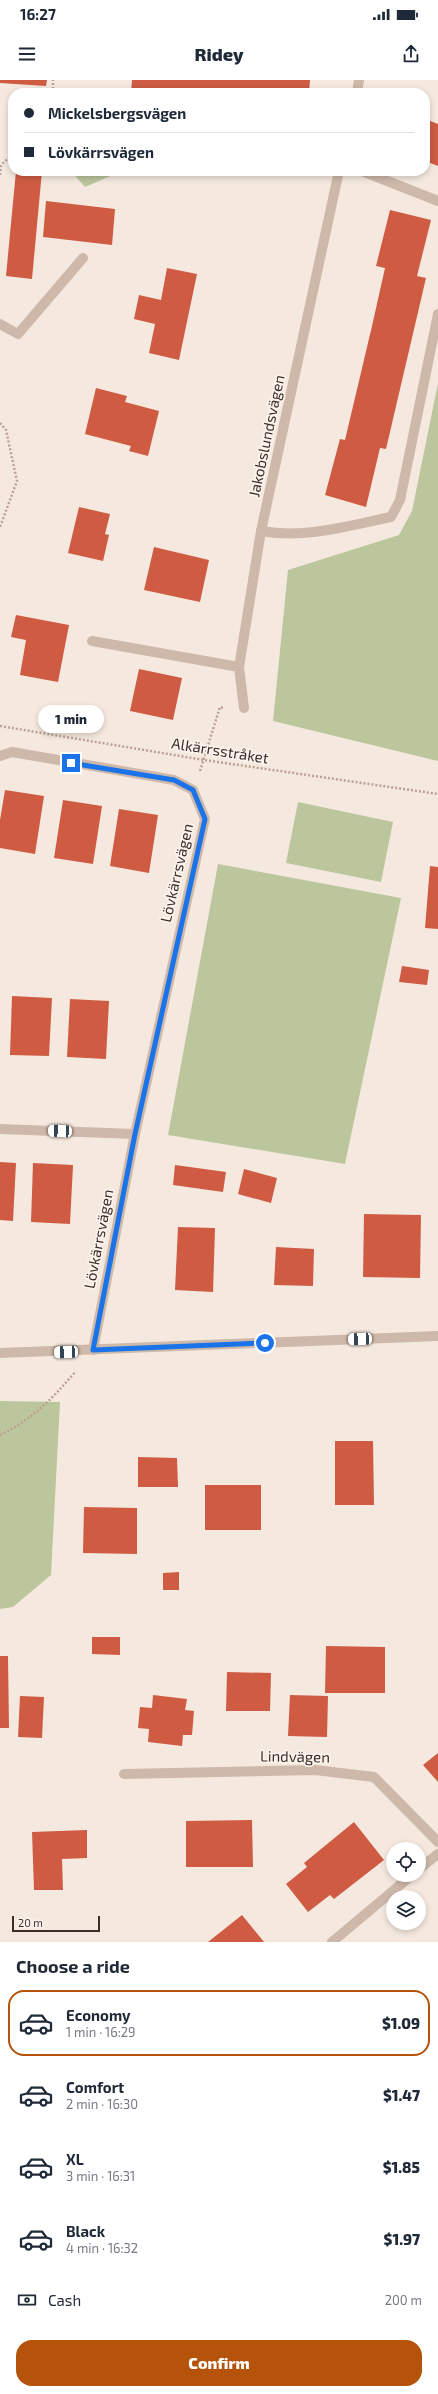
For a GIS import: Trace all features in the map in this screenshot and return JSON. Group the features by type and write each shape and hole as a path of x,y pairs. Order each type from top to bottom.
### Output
{"street":[{"name":"Jakobslundsvägen","path":"244,708 239,667 261,531 338,176"},
{"path":"375,176 438,201"},
{"path":"0,324 18,334 83,258"},
{"path":"261,531 278,534 328,531 391,517 400,500 438,314"},
{"path":"92,641 239,667"},
{"path":"0,756 12,752 174,780 193,790"},
{"name":"Lövkärrsvägen","path":"93,1350 135,1134 205,819 193,790"},
{"path":"0,1129 135,1134"},
{"path":"0,1353 438,1336"},
{"name":"Lindvägen","path":"124,1774 315,1770 374,1777 438,1842"},
{"path":"426,1863 438,1854"},
{"path":"332,1942 404,1882"}],"path":[{"path":"0,175 1,165 8,159"},
{"path":"0,423 6,430 17,481 0,527"},
{"path":"193,790 220,707 244,708"},
{"name":"Alkärrsstråket","path":"0,726 204,760 438,794"},
{"path":"0,1435 24,1423 59,1391 93,1350"}],"green space":[{"path":"75,176 110,176 85,187"},
{"path":"438,383 438,761 273,721 288,570 399,535 412,511"},
{"path":"298,802 393,822 381,882 286,863"},
{"path":"218,864 401,898 345,1164 168,1135"},
{"path":"0,1401 60,1402 51,1575 13,1607 0,1609"}],"building":[{"path":"0,80 47,80 46,86 0,83"},
{"path":"132,80 310,80 309,88 131,88"},
{"path":"430,121 438,124 438,166 430,163"},
{"path":"16,176 42,176 32,279 6,276"},
{"path":"46,201 115,209 112,245 43,237"},
{"path":"390,210 431,220 417,276 426,278 386,449 380,448 366,507 325,495 340,439 345,440 372,326 385,268 376,266"},
{"path":"167,268 197,274 179,360 149,353 155,324 134,319 139,295 161,300"},
{"path":"96,388 127,396 125,402 159,411 148,456 129,451 131,446 85,434"},
{"path":"79,507 110,514 105,534 109,535 103,561 68,553"},
{"path":"154,547 209,560 200,602 144,590"},
{"path":"16,615 69,625 58,682 20,675 26,640 11,637"},
{"path":"139,669 182,678 173,720 130,711"},
{"path":"5,790 44,796 35,854 0,848 0,820"},
{"path":"63,800 102,806 93,864 54,858"},
{"path":"119,809 158,815 149,873 110,866"},
{"path":"430,866 438,867 438,929 425,928"},
{"path":"402,966 429,970 427,985 399,982"},
{"path":"12,996 52,998 49,1056 10,1055"},
{"path":"70,999 109,1001 106,1059 67,1057"},
{"path":"0,1162 16,1163 13,1221 0,1220"},
{"path":"33,1163 73,1165 70,1224 31,1222"},
{"path":"175,1165 226,1172 223,1192 173,1185"},
{"path":"244,1169 277,1178 271,1203 238,1194"},
{"path":"364,1214 421,1215 420,1278 363,1277"},
{"path":"178,1227 215,1228 213,1292 175,1290"},
{"path":"276,1247 314,1249 313,1286 274,1285"},
{"path":"335,1441 373,1441 374,1505 335,1505"},
{"path":"138,1457 177,1458 178,1487 138,1487"},
{"path":"205,1485 261,1485 261,1530 205,1530"},
{"path":"84,1507 137,1508 137,1554 83,1553"},
{"path":"179,1572 179,1590 163,1590 163,1573"},
{"path":"92,1637 120,1637 120,1655 92,1654"},
{"path":"326,1646 385,1647 385,1693 325,1693"},
{"path":"0,1656 8,1656 9,1728 0,1728"},
{"path":"227,1672 271,1673 270,1711 226,1711"},
{"path":"153,1695 187,1699 185,1710 194,1711 192,1735 183,1735 182,1746 148,1742 149,1729 138,1728 140,1707 152,1708"},
{"path":"290,1695 328,1696 327,1737 288,1736"},
{"path":"20,1696 44,1697 42,1738 18,1737"},
{"path":"438,1753 438,1782 423,1765"},
{"path":"252,1820 253,1867 186,1867 186,1821"},
{"path":"354,1822 384,1860 334,1899 330,1895 308,1912 286,1884 307,1867 304,1863"},
{"path":"87,1830 87,1858 62,1859 63,1890 34,1890 32,1832"},
{"path":"242,1915 264,1942 208,1942"}],"route":[{"path":"71,763 174,780 193,790 205,819 197,849 135,1134 93,1350 265,1343"}]}
